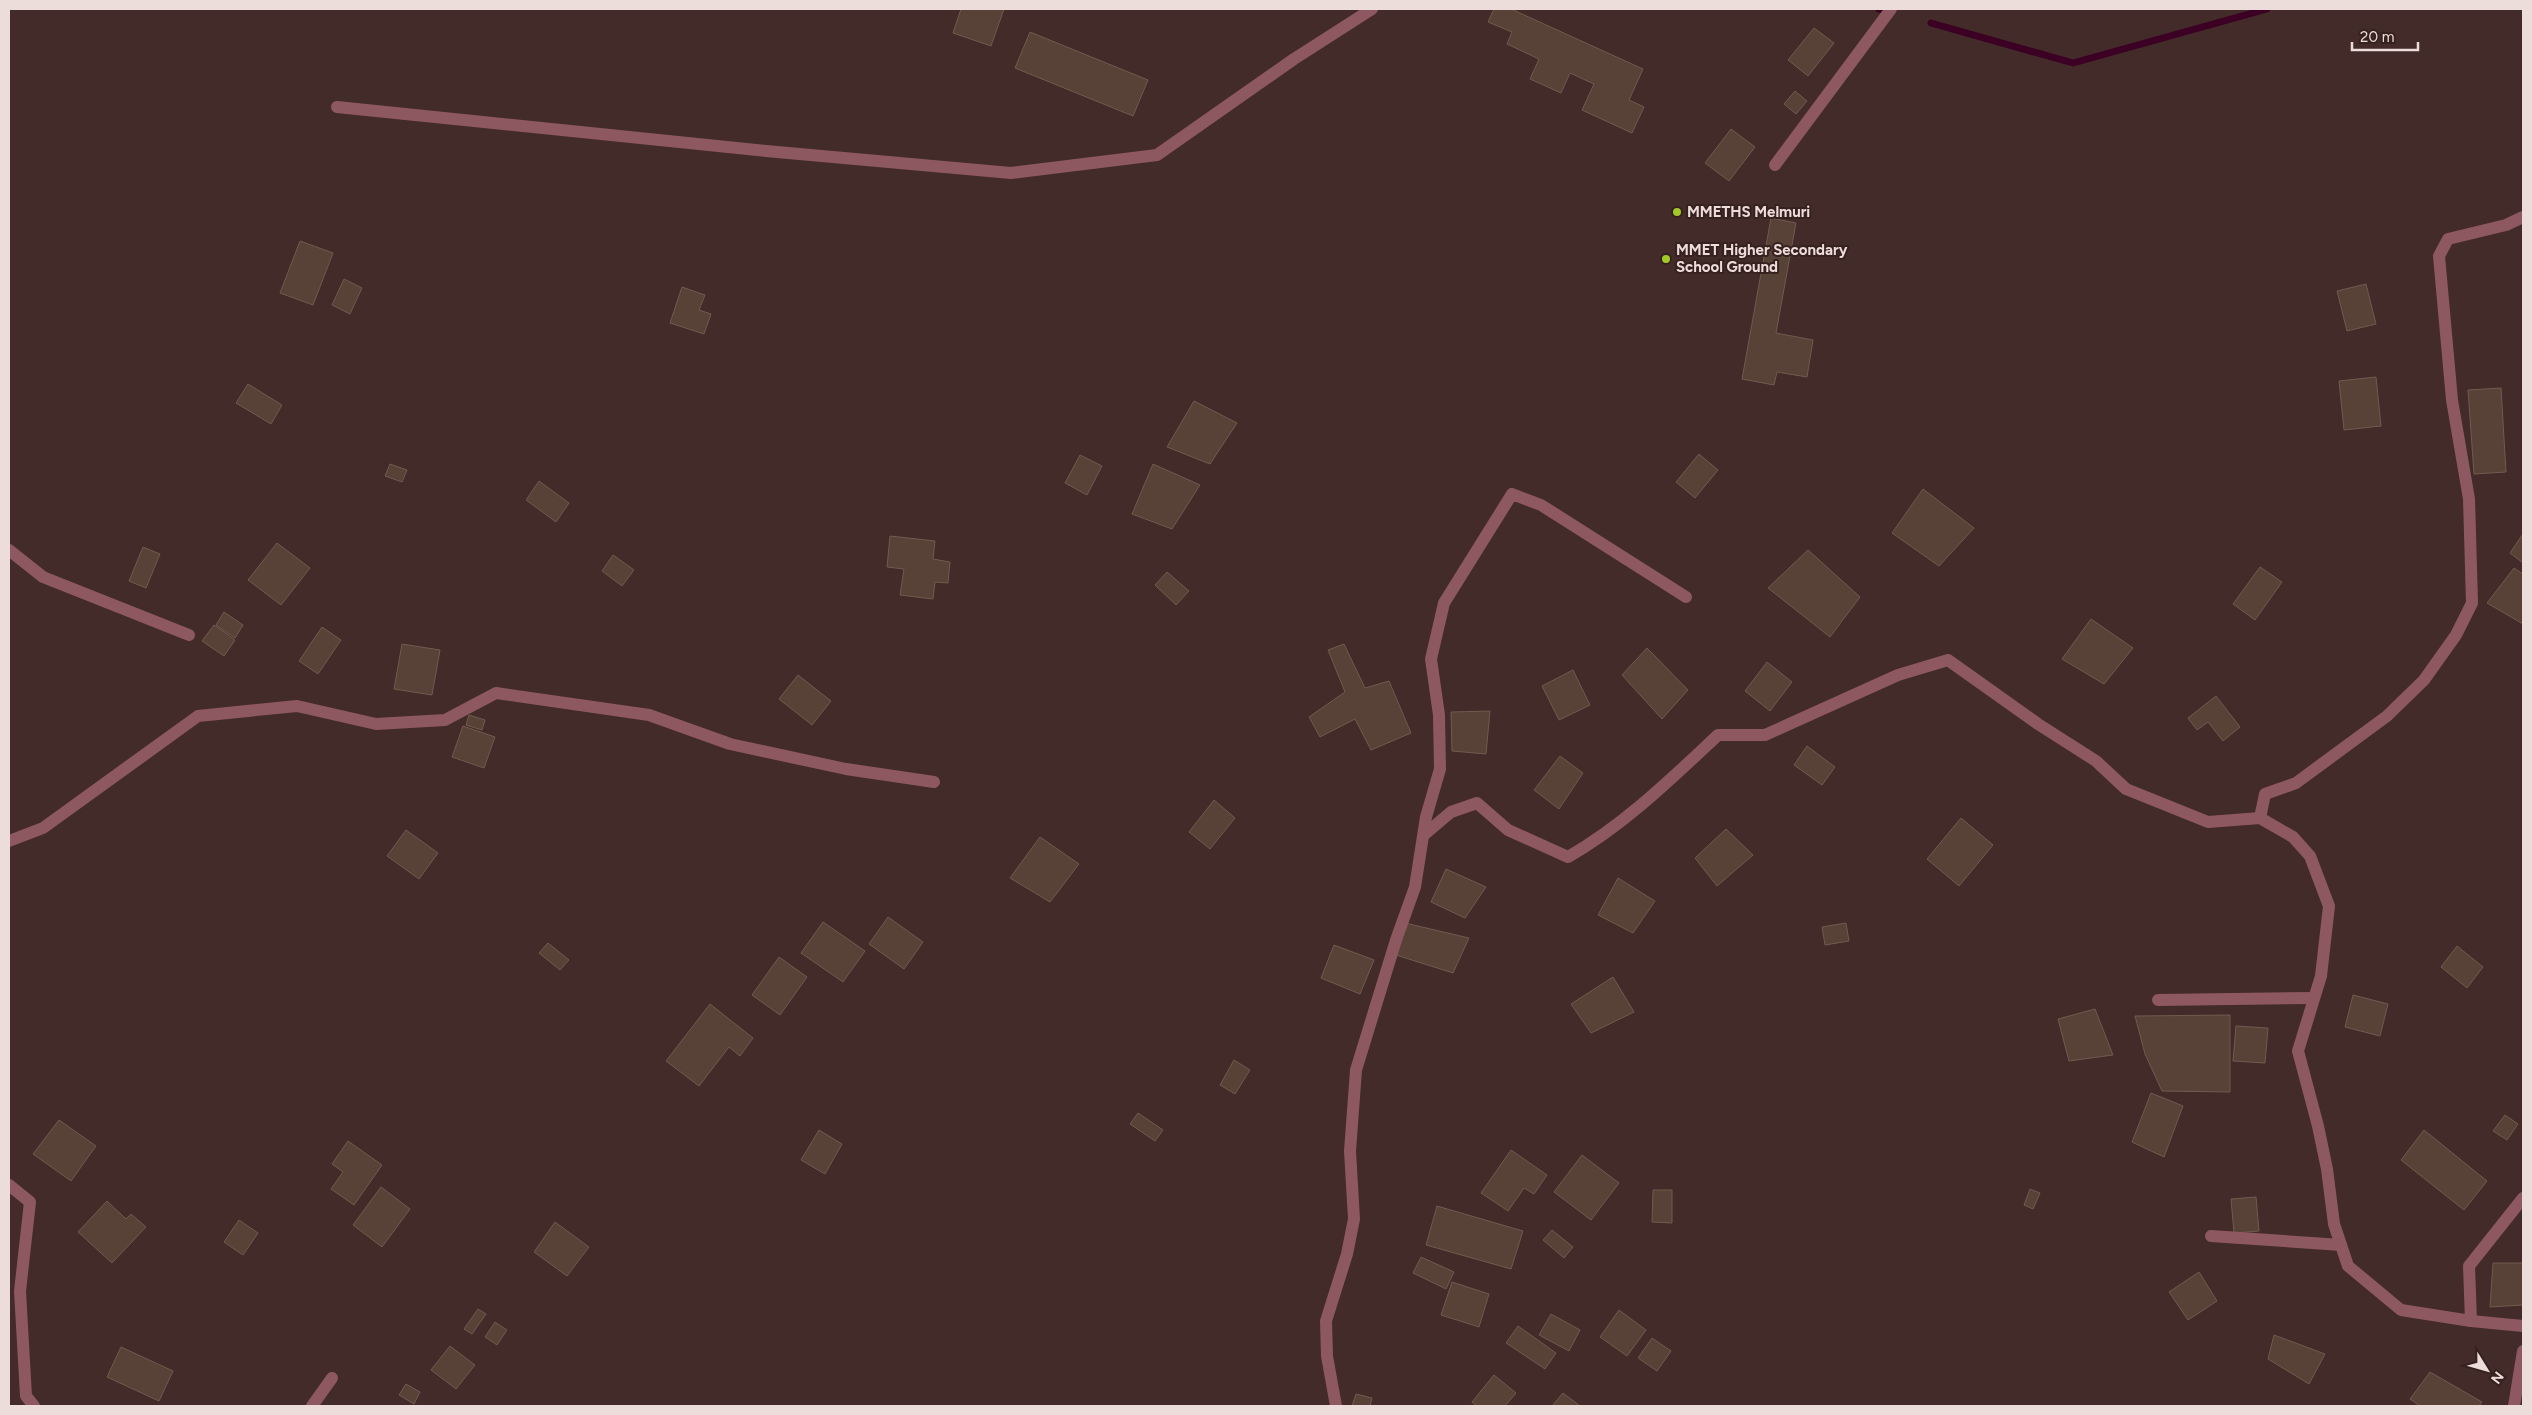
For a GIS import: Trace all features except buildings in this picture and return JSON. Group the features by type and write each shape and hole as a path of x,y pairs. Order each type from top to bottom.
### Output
{"street":[{"path":"337,107 766,151 1011,173 1157,155 1294,59 1372,9"},
{"path":"1775,166 1891,9"},
{"path":"2260,818 2265,794 2296,783 2387,716 2424,680 2456,635 2472,603 2469,500 2452,400 2439,256 2448,239 2506,225 2523,217"},
{"path":"1336,1406 1327,1356 1326,1321 1343,1270 1354,1219 1350,1151 1356,1070 1396,940 1415,888 1425,834 1426,816 1440,769 1439,715 1431,659 1444,603 1512,494 1541,505 1686,596"},
{"path":"9,550 43,577 189,635"},
{"path":"1425,834 1451,812 1477,803 1508,830 1568,857 1593,843 1626,818 1718,735 1765,735 1898,675 1948,660 2038,724 2096,761 2126,789 2208,822 2260,818 2293,837 2310,856 2329,906 2321,976 2298,1051 2318,1126 2327,1170 2334,1224 2348,1266 2400,1310 2471,1321 2523,1326"},
{"path":"9,841 43,828 198,716 297,706 376,724 445,720 496,693 649,715 730,744 846,769 934,782"},
{"path":"2158,1000 2314,998"},
{"path":"9,1185 30,1202 20,1291 26,1396 34,1406"},
{"path":"2471,1321 2469,1266 2523,1198"},
{"path":"2211,1236 2341,1245"},
{"path":"2514,1406 2523,1350"},
{"path":"312,1406 332,1378"}],"waterway":[{"path":"1879,9 1891,12"},
{"path":"1931,23 2073,63 2267,9"}],"place":[{"name":"MMETHS Melmuri","path":"1677,212"},
{"name":"MMET Higher Secondary School Ground","path":"1666,259"}]}
